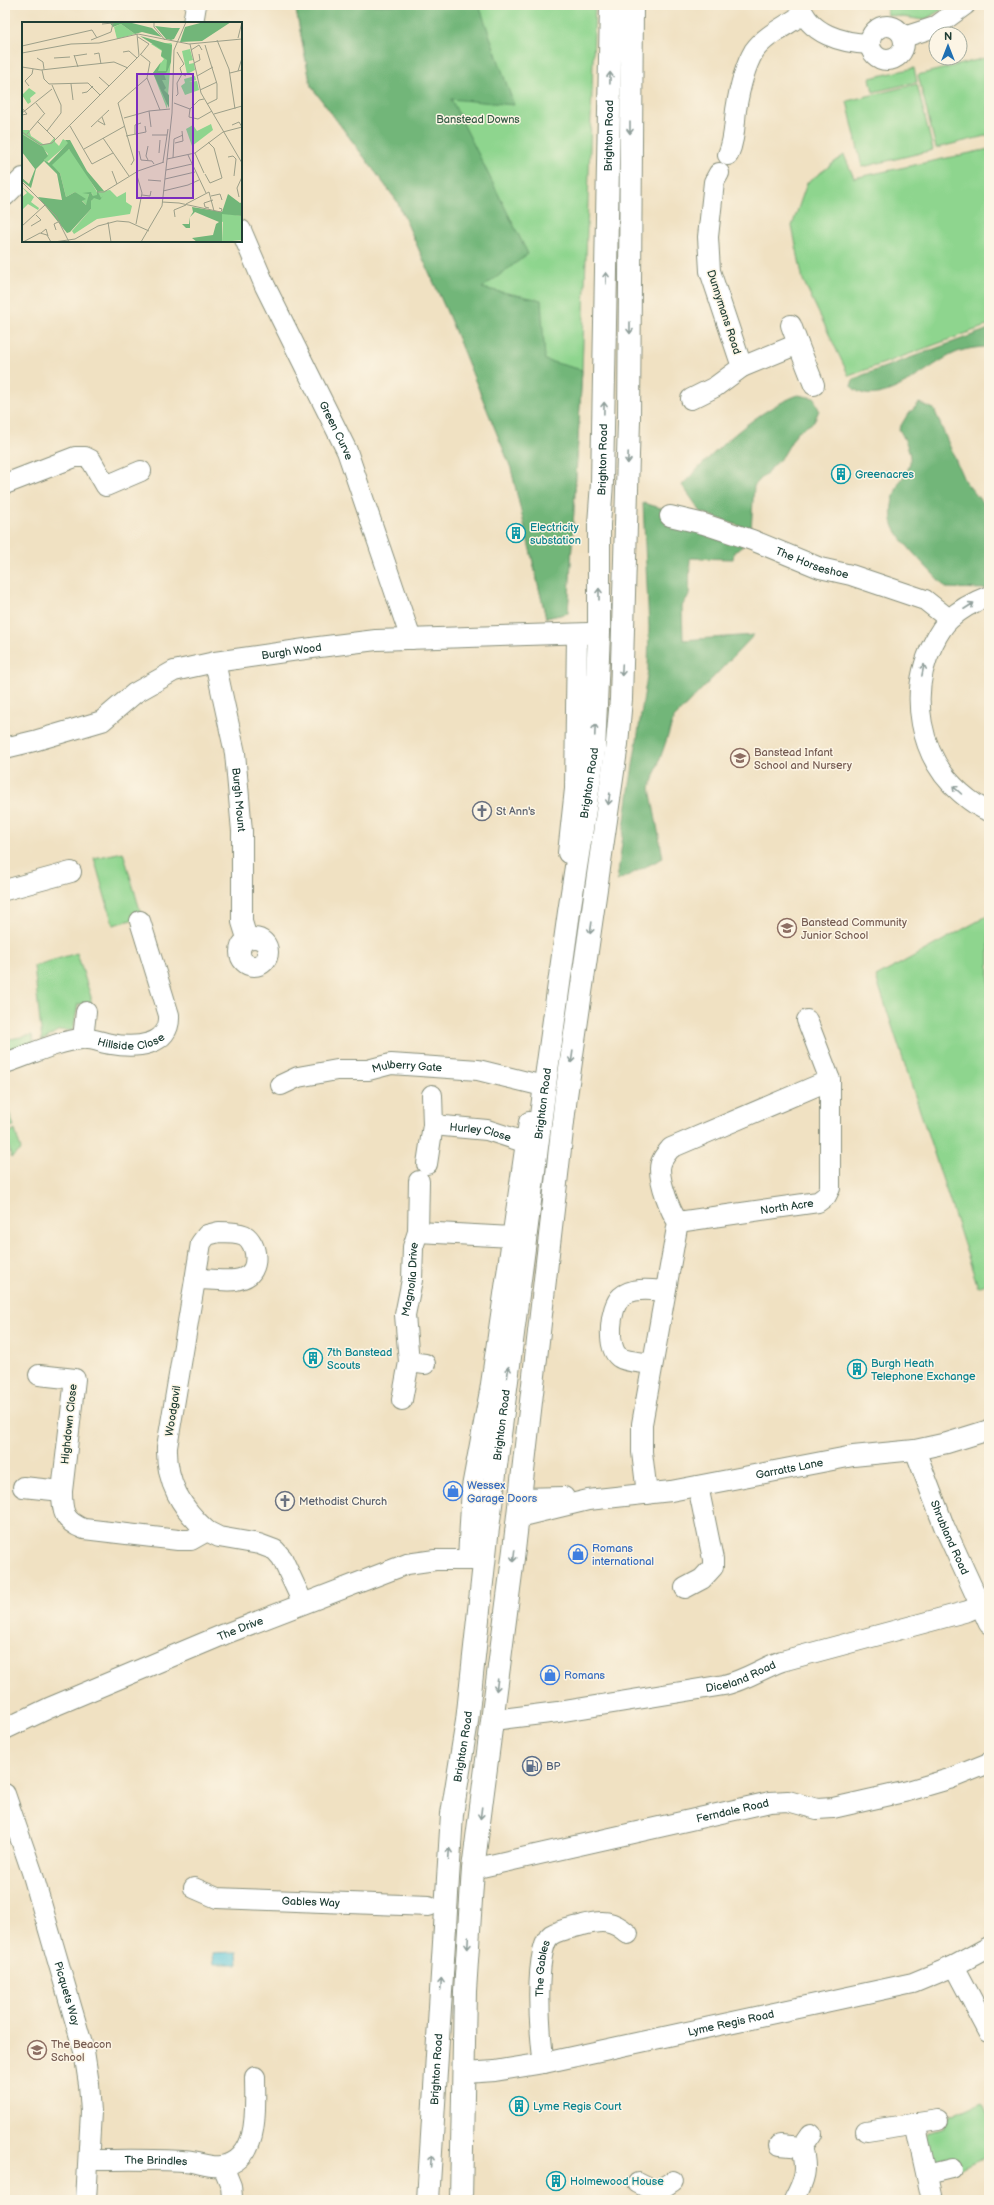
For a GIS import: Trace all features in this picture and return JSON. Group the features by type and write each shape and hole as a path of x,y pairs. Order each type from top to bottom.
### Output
{"highway":[{"name":"Brighton Road","path":"428,2200 452,1814 467,1721 476,1560 568,912 594,751 599,632 599,524 602,483 611,5"},
{"name":"Brighton Road","path":"461,2200 465,2073 465,1990 473,1869 520,1507 566,1096 618,744 621,699 630,420 632,5"},
{"path":"467,1721 478,1692 486,1647 503,1513 511,1502 520,1507"}],"street":[{"path":"193,22 196,5"},
{"path":"801,10 811,24 837,39 852,44 870,44 874,54 883,60 888,60 894,59 902,52 904,37 935,27 965,5"},
{"name":"Dunnymans Road","path":"691,399 715,387 742,367 710,271 708,237 714,182 720,173 714,167 715,158 724,154 728,155 734,140 736,110 743,78 754,51 801,10"},
{"path":"5,196 22,179"},
{"name":"Green Curve","path":"242,232 265,286 348,450 411,639"},
{"path":"791,325 814,385"},
{"path":"742,367 798,344"},
{"path":"5,484 44,468 80,457 91,460 106,486 141,471"},
{"name":"The Horseshoe","path":"670,516 704,524 752,540 820,568 851,576 925,600 949,619"},
{"path":"989,596 977,601 949,619 936,637 925,660 920,685 922,729 937,766 953,786 967,799 989,811"},
{"name":"Burgh Wood","path":"5,748 102,722 135,693 174,671 215,662 376,640 577,634 599,632"},
{"name":"Brighton Road","path":"476,1560 472,1486 490,1391 535,1084 575,789 577,634"},
{"name":"Burgh Mount","path":"215,662 236,753 242,831 242,922 247,938"},
{"path":"5,890 71,872"},
{"name":"Hillside Close","path":"5,1063 70,1041 84,1038 110,1044 141,1046 158,1039 167,1031 170,1025 169,1016 140,921"},
{"path":"84,1038 86,1012"},
{"name":"North Acre","path":"678,1222 818,1202 826,1196 830,1188 830,1080 807,1020"},
{"name":"Mulberry Gate","path":"281,1085 298,1077 337,1070 368,1070 391,1064 420,1064 478,1070 535,1084"},
{"path":"647,1494 642,1452 642,1424 651,1364 678,1222 670,1212 660,1170 664,1156 671,1148 830,1080"},
{"name":"Hurley Close","path":"423,1172 433,1125 432,1095"},
{"name":"Hurley Close","path":"433,1125 487,1130 526,1143"},
{"name":"Magnolia Drive","path":"402,1400 417,1363 406,1327 407,1302 412,1280 413,1247 418,1232 423,1172"},
{"name":"Magnolia Drive","path":"418,1232 512,1237"},
{"name":"Woodgavil","path":"194,1280 168,1447 167,1463 170,1481 184,1507 194,1520 207,1531 219,1537 259,1544 275,1550 282,1558 303,1603"},
{"path":"651,1364 620,1358 613,1351 610,1342 615,1306 621,1297 634,1291 665,1291"},
{"name":"Highdown Close","path":"39,1375 75,1379 62,1498"},
{"name":"Garratts Lane","path":"520,1507 550,1496 588,1500 647,1494 698,1486 853,1456 915,1450 947,1443 989,1430"},
{"name":"Shrubland Road","path":"915,1450 944,1526 989,1624"},
{"path":"685,1588 702,1579 712,1567 713,1559 698,1486"},
{"path":"23,1487 62,1498 66,1517 73,1525 84,1529 178,1540 191,1540 207,1531"},
{"name":"The Drive","path":"5,1729 63,1702 303,1603 407,1564 476,1560"},
{"name":"Diceland Road","path":"493,1720 558,1712 724,1685 745,1679 782,1660 968,1611 981,1605"},
{"name":"Ferndale Road","path":"473,1869 770,1802 788,1801 825,1809 861,1803 949,1779 989,1763"},
{"name":"Picquets Way","path":"5,1794 32,1872 84,2051 89,2084 91,2112 86,2200"},
{"name":"Gables Way","path":"194,1888 217,1898 429,1906"},
{"name":"The Gables","path":"544,2063 540,2016 541,1963 544,1945 550,1936 593,1922 606,1922 618,1925 628,1934"},
{"name":"Lyme Regis Road","path":"465,2073 495,2071 544,2063 913,1983 954,1966 989,1947"},
{"path":"954,1966 989,2032"},
{"path":"232,2197 231,2186 223,2166 234,2161 243,2153 250,2142 254,2130 255,2077"},
{"path":"866,2131 938,2120"},
{"path":"915,2124 932,2200"},
{"path":"780,2144 807,2140 805,2177 794,2200"},
{"name":"The Brindles","path":"89,2160 163,2160 223,2166"},
{"path":"926,2175 952,2169"},
{"path":"638,2183 656,2196 673,2181"}],"green space":[{"name":"Banstead Downs","path":"295,5 595,5 582,370 568,613 546,618 511,468 448,314 397,201 311,86"},
{"name":"Banstead Downs","path":"295,5 479,5 514,105 451,99 528,254 482,288 541,300 545,360 582,370 568,613 546,618 511,468 448,314 397,201 311,86"},
{"path":"886,5 950,5 924,20 888,15"},
{"path":"989,57 989,135 936,148 918,75 954,66 968,66 968,62"},
{"path":"914,68 917,82 873,92 870,78"},
{"path":"917,84 933,150 862,167 847,101"},
{"path":"989,149 989,325 849,376 803,280 792,226 807,183 844,155 854,178"},
{"path":"989,329 989,347 980,347 957,352 902,385 888,391 874,394 862,393 851,386 853,380 863,375"},
{"path":"798,395 814,398 819,410 814,422 797,432 783,456 754,486 751,530 701,512 682,485 722,446 750,422 781,403"},
{"path":"919,403 934,409 964,480 989,511 989,589 946,588 911,550 898,534 892,522 891,512 894,497 899,484 908,470 910,462 907,446 899,429 906,417"},
{"path":"643,503 698,518 743,546 734,552 733,559 690,558 689,595 682,606 683,640 754,635 674,718 650,788 663,858 617,881 628,797 648,670 649,627"},
{"path":"123,852 142,917 113,925 94,858"},
{"path":"989,915 989,1282 978,1287 876,977"},
{"path":"77,953 91,997 91,1004 78,1004 73,1031 62,1030 42,1041 34,966"},
{"path":"32,1035 34,1045 5,1055 5,1040"},
{"path":"5,1102 14,1126 5,1127"},
{"path":"15,1130 21,1150 11,1158 7,1133"},
{"path":"982,2102 989,2117 989,2155 955,2171 933,2168 924,2140 928,2133 944,2128 943,2120"}],"water":[{"path":"237,1952 238,1964 214,1964 213,1953"}],"place":[{"name":"Greenacres","path":"841,474"},
{"name":"Electricity substation","path":"516,533"},
{"name":"Banstead Infant School and Nursery","path":"740,758"},
{"name":"St Ann's","path":"482,811"},
{"name":"Banstead Community Junior School","path":"787,928"},
{"name":"7th Banstead Scouts","path":"313,1358"},
{"name":"Burgh Heath Telephone Exchange","path":"857,1369"},
{"name":"Wessex Garage Doors","path":"453,1491"},
{"name":"Methodist Church","path":"285,1501"},
{"name":"Romans international","path":"578,1554"},
{"name":"Romans","path":"550,1675"},
{"name":"BP","path":"532,1766"},
{"name":"The Beacon School","path":"37,2050"},
{"name":"Lyme Regis Court","path":"519,2106"},
{"name":"Holmewood House","path":"556,2181"}]}
